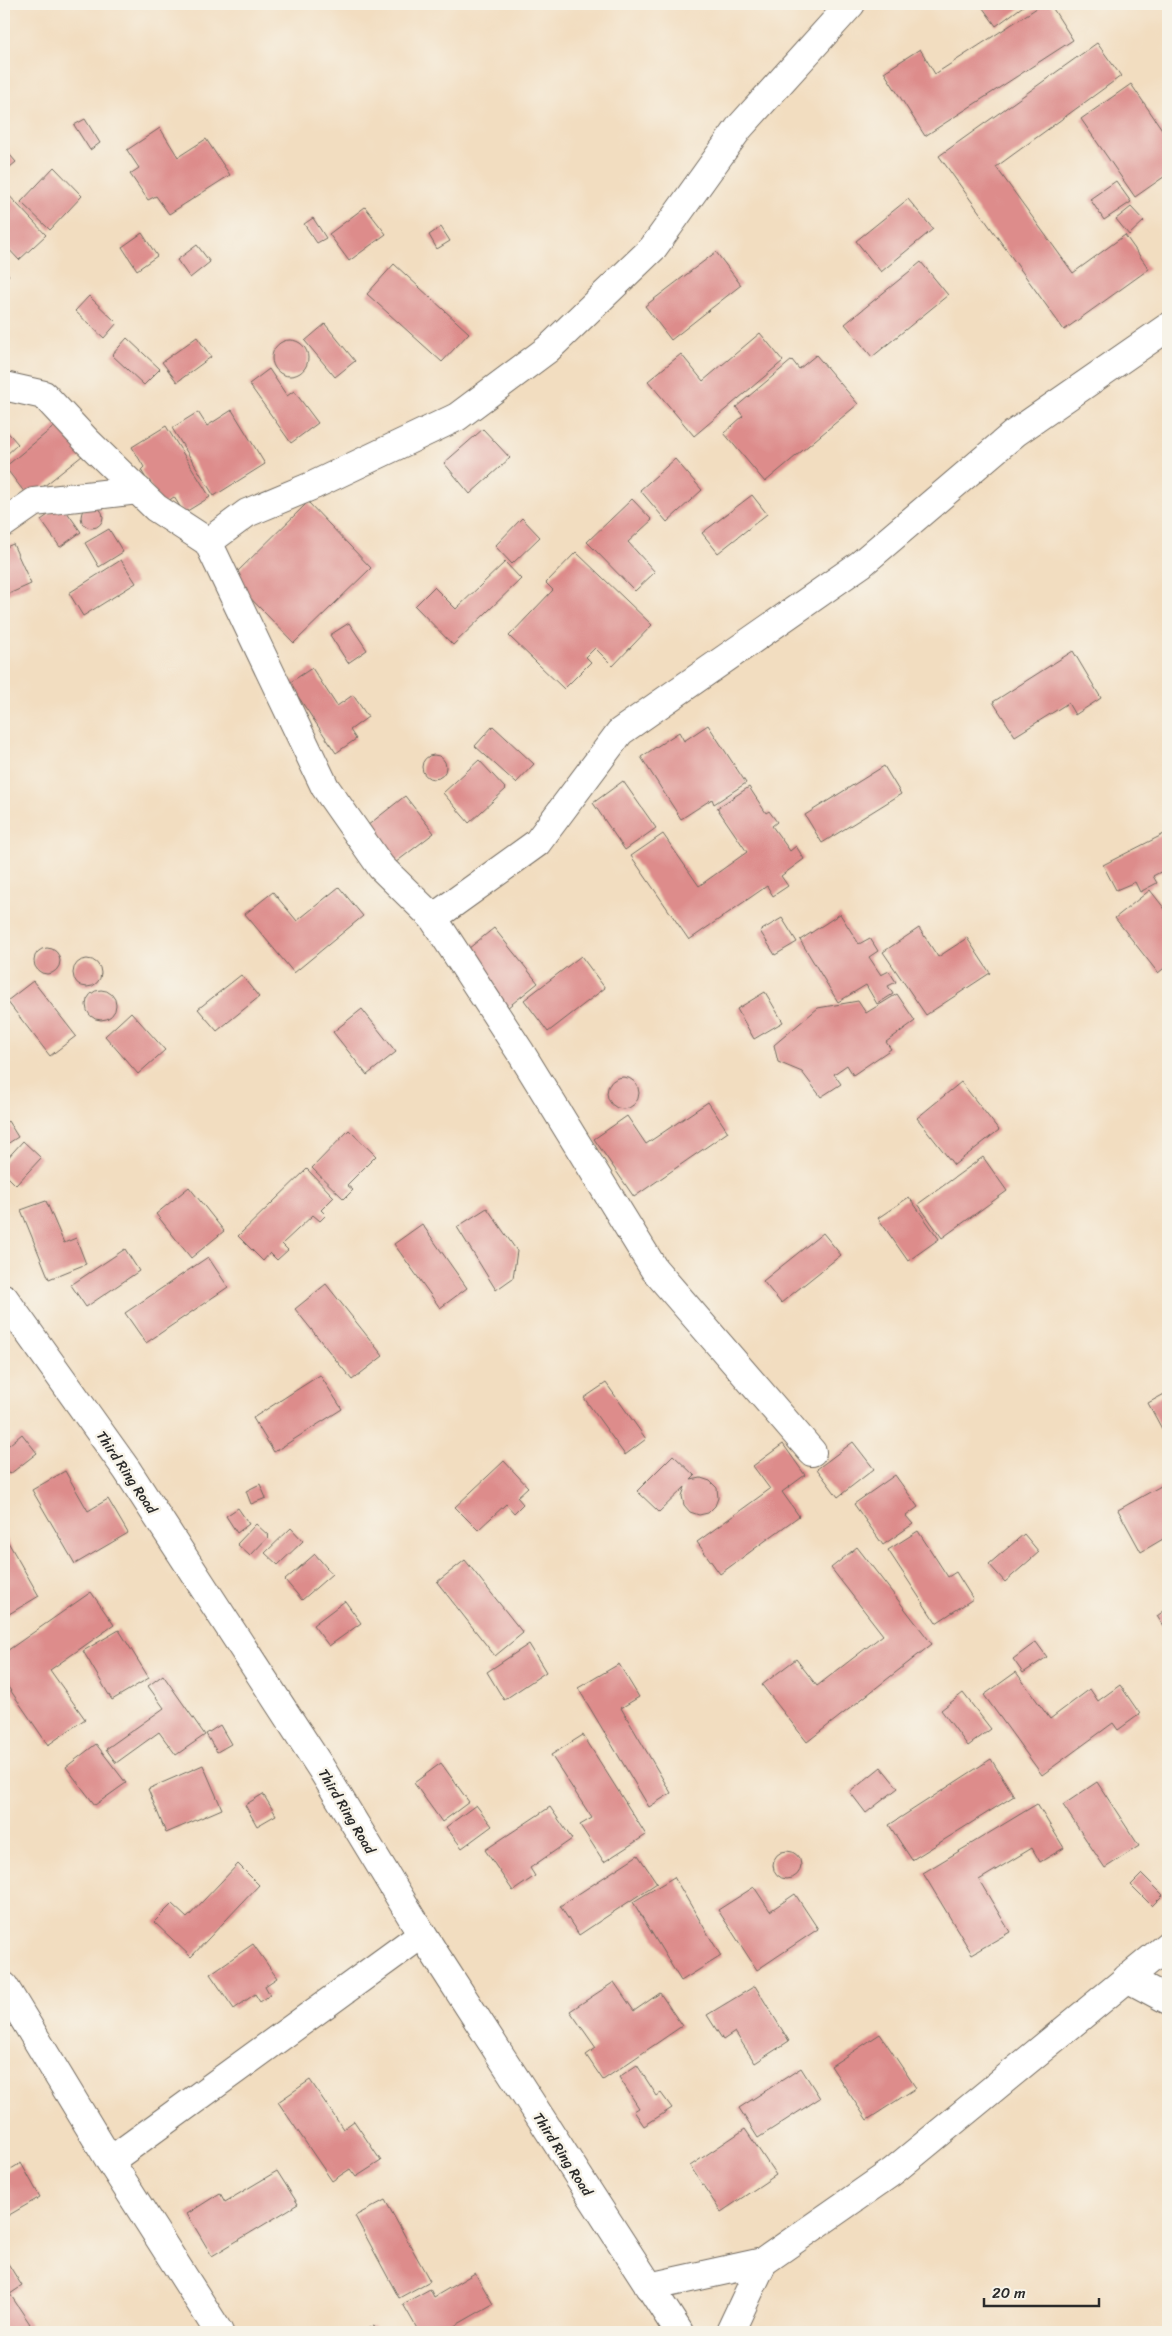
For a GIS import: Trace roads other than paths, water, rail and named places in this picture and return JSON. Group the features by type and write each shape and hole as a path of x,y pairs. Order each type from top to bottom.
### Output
{"street":[{"path":"208,542 247,513 314,485 457,417 548,350 653,248 739,128 851,4"},
{"path":"433,918 537,843 620,732 861,564 1015,433 1168,327"},
{"path":"4,386 44,395 87,441 156,508 208,542 325,787 381,867 433,918 521,1053 654,1269 812,1452"},
{"path":"4,523 34,502 138,490"},
{"name":"Third Ring Road","path":"4,1298 127,1470 321,1768 422,1934 679,2332"},
{"path":"110,2161 422,1934"},
{"path":"649,2287 763,2262 892,2172 1168,1945"},
{"path":"1128,1978 1168,2000"},
{"path":"4,1986 110,2161 219,2332"},
{"path":"730,2332 763,2262"}]}
